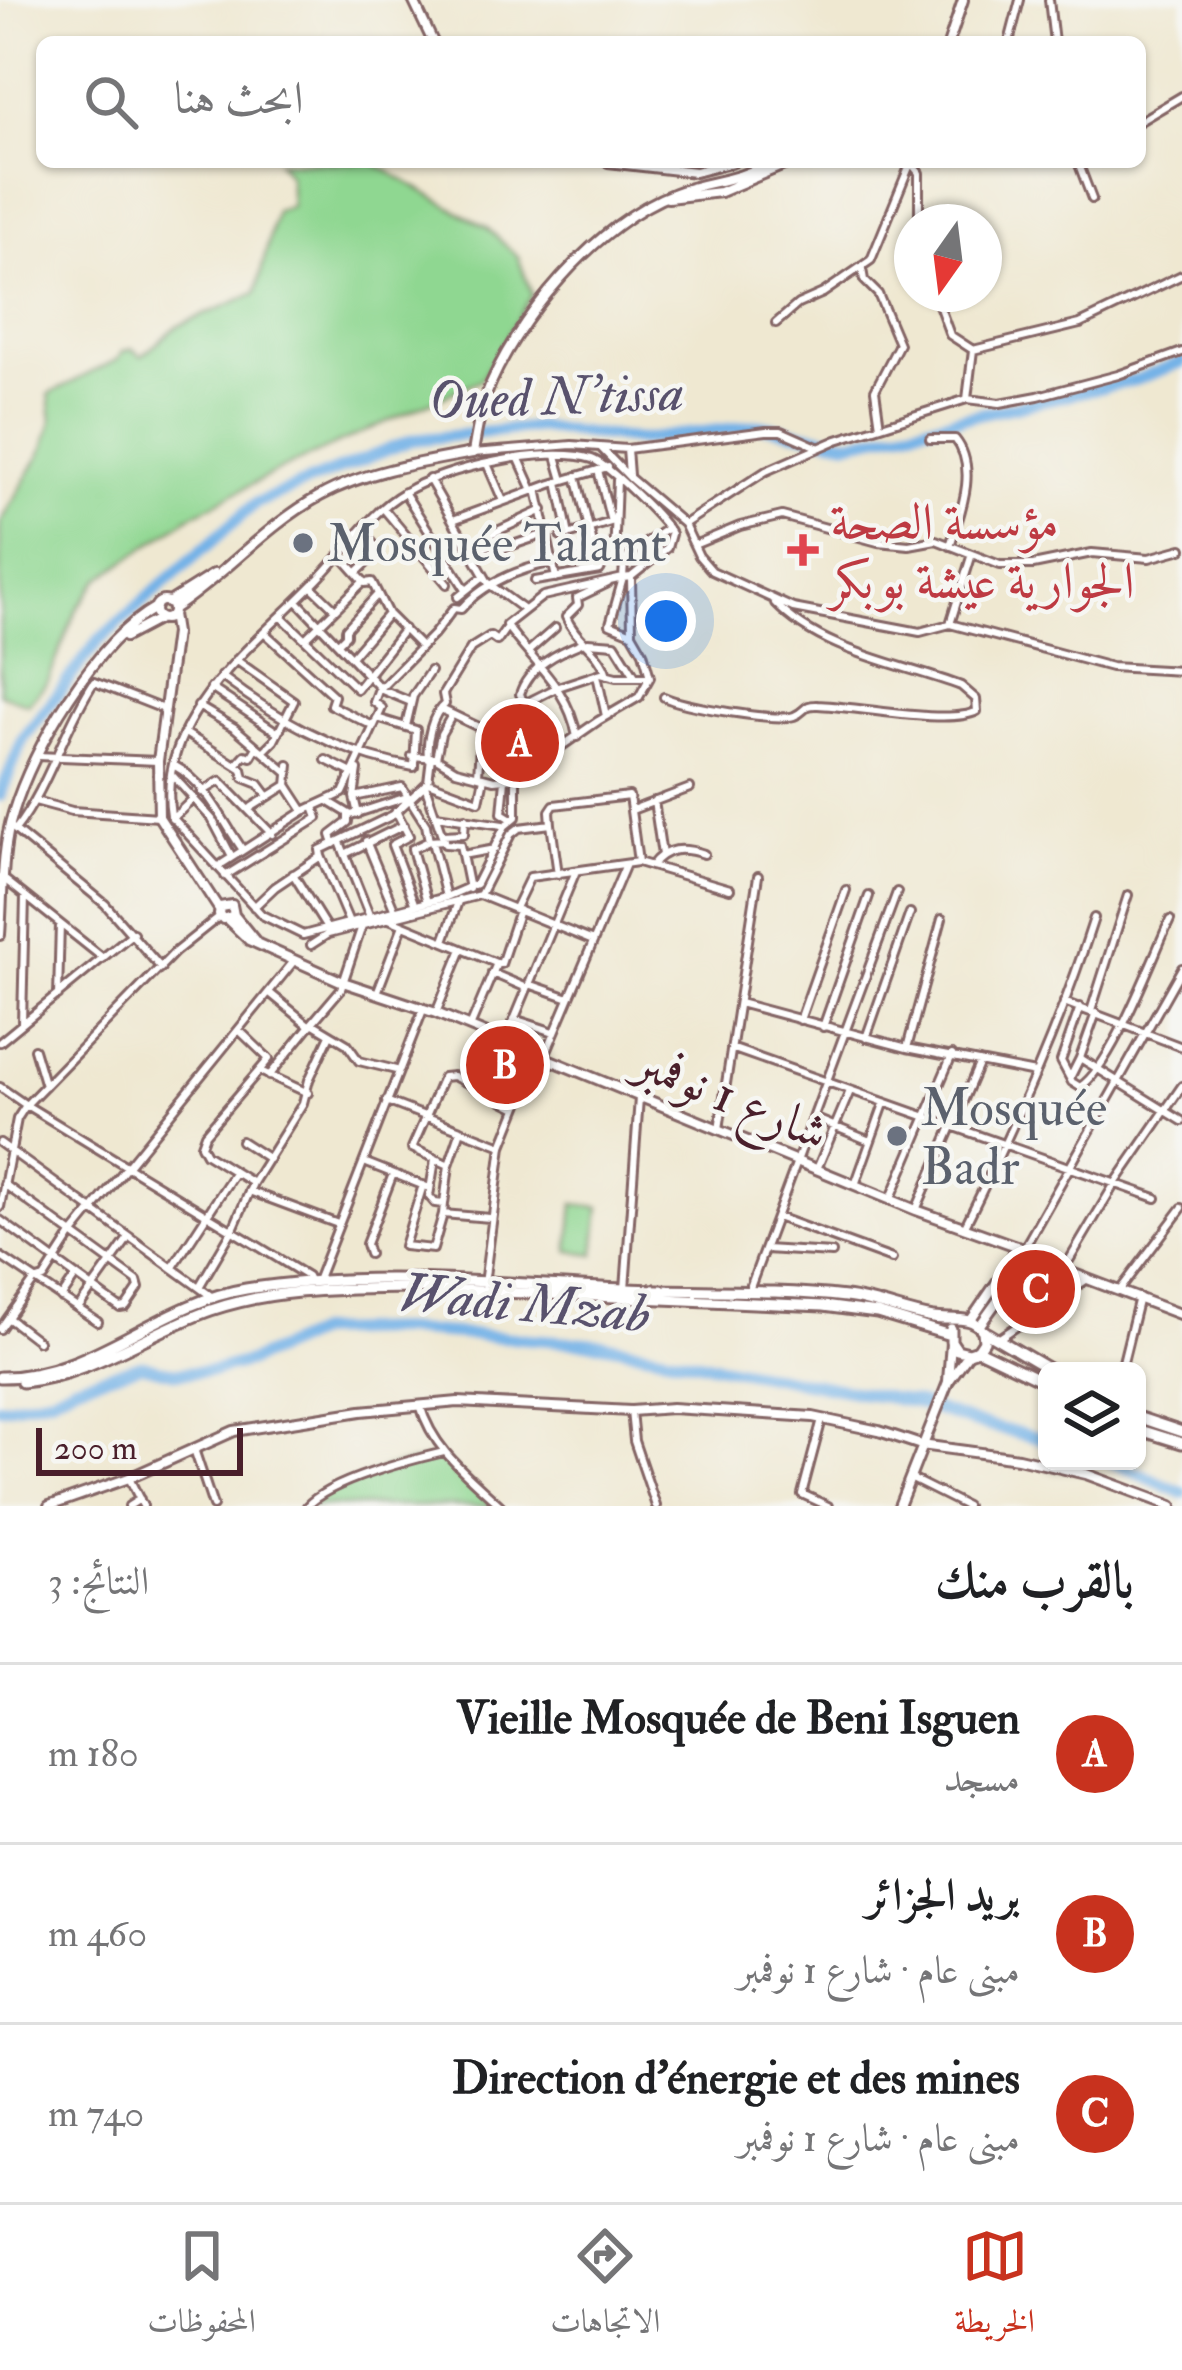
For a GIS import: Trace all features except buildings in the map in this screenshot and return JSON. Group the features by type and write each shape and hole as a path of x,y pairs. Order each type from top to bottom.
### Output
{"main road":[{"path":"412,0 430,36"},
{"path":"952,36 963,0"},
{"path":"660,168 695,172 710,168"},
{"path":"113,643 167,613 287,518 330,491 431,460 473,453 485,398 516,340 547,296 623,221 666,197 740,178 759,168"},
{"path":"666,197 720,192 777,168"},
{"path":"0,935 12,828 37,756 113,643 156,608 167,613"},
{"path":"167,613 174,643 158,761 161,822 225,913"},
{"name":"شارع 1 نوفمبر","path":"225,913 256,942 343,982 436,1013 1182,1315"},
{"path":"975,1324 1020,1248"},
{"path":"947,1384 955,1324 975,1324 1035,1259"},
{"path":"1011,1260 1023,1268"},
{"path":"0,1379 53,1370 86,1358 178,1309 242,1289 410,1277 877,1312 950,1338 957,1350 974,1352 1038,1379"},
{"path":"0,1379 27,1382 66,1373 217,1308 312,1285"},
{"path":"483,1286 846,1297 975,1324 1038,1363"},
{"path":"899,1506 947,1384 984,1341 975,1324"},
{"path":"49,1506 257,1426 458,1402 631,1411 673,1408 822,1419 1086,1474 1172,1506"},
{"path":"1146,1420 1182,1432"},
{"path":"1146,1432 1182,1443"}],"street":[{"path":"1010,36 1019,0"},
{"path":"1049,0 1053,36"},
{"path":"1146,117 1182,96"},
{"path":"776,323 798,304 816,298 871,260 909,168"},
{"path":"915,168 919,204"},
{"path":"1080,168 1091,199"},
{"path":"862,268 899,344 875,390 880,426"},
{"path":"942,312 950,335 973,350 1080,324 1182,275"},
{"path":"968,399 973,350"},
{"path":"684,524 766,471 817,447 968,399 1000,403 1038,396 1182,352"},
{"path":"473,453 554,446 626,448 766,431 781,431 817,447"},
{"path":"929,440 955,439 965,457 964,495 950,546"},
{"path":"601,448 684,524 712,571 772,600 816,615 914,631 934,631 950,624 1112,667 1182,671"},
{"path":"626,448 630,478"},
{"path":"556,456 565,536 611,522 598,470"},
{"path":"35,801 73,811 172,823 174,771 185,734 211,688 383,508 429,479 519,459 587,458 609,467 668,527 671,540 667,548 627,578 549,594 523,609 496,641 490,636 471,648 443,694 446,704 437,710 430,731 432,758"},
{"path":"519,459 545,509 545,534 556,578"},
{"path":"488,465 503,502"},
{"path":"453,520 609,467"},
{"path":"412,756 432,758 480,776 516,778 639,697 650,677 632,633 627,578 590,528 577,476"},
{"path":"535,581 600,570 610,561 616,477"},
{"path":"429,479 484,576 523,609"},
{"path":"404,492 466,590"},
{"path":"383,508 447,584"},
{"path":"545,509 491,534 498,550 545,534"},
{"path":"694,545 740,526 791,516 878,542 909,545 936,540 1010,566 1092,554 1149,558 1182,549"},
{"path":"217,867 304,811 343,793 382,706 374,700 380,688 454,608 460,610 507,574 553,564 610,561 632,553 668,527"},
{"path":"358,572 379,551 362,530"},
{"path":"471,554 492,544"},
{"path":"341,556 364,581 371,582 388,614 420,646"},
{"path":"950,624 971,556"},
{"path":"458,597 484,576"},
{"path":"627,578 610,624 632,633"},
{"path":"607,675 568,623 567,614 578,605 577,598 611,580"},
{"path":"305,639 364,581"},
{"path":"312,586 335,609"},
{"path":"338,644 378,594"},
{"path":"664,697 701,709 788,717 810,704 915,715 965,716 977,711 976,699 961,686 827,642 802,628 772,600"},
{"path":"297,601 380,688 411,702"},
{"path":"351,657 388,614"},
{"path":"282,617 356,688 404,629"},
{"path":"506,628 558,687 577,736"},
{"path":"530,650 555,628"},
{"path":"220,676 282,721 362,756 414,767 416,730 375,722 331,705 334,696 265,633"},
{"path":"525,706 523,685 553,656 585,642 615,644 635,676"},
{"path":"236,660 293,700 277,732 236,765"},
{"path":"406,726 411,702 430,671"},
{"path":"426,784 479,801 478,748 525,706 558,687 597,675 650,677"},
{"path":"597,675 606,716"},
{"path":"161,968 133,932 12,828 35,801 90,680 164,709"},
{"path":"211,688 277,732"},
{"path":"199,706 289,769 287,785 304,811"},
{"path":"441,709 495,735"},
{"path":"452,715 426,784 443,838 448,845 460,844 469,889"},
{"path":"185,734 236,765 268,796"},
{"path":"37,756 158,761"},
{"path":"326,760 356,771"},
{"path":"174,771 224,817 243,850"},
{"path":"174,771 213,821 232,857"},
{"path":"356,771 358,814"},
{"path":"311,945 320,937 469,889 483,875 507,822 517,816 516,778"},
{"path":"202,792 219,780 251,808 272,835"},
{"path":"505,780 502,813 507,822"},
{"path":"349,922 320,850 397,811 426,784"},
{"path":"251,808 287,785"},
{"path":"354,797 399,786 422,816 446,897"},
{"path":"632,811 690,788"},
{"path":"558,874 550,811 554,805 629,797 638,862"},
{"path":"171,816 194,798"},
{"path":"328,801 348,815 408,799"},
{"path":"654,802 662,855"},
{"path":"225,876 318,818 314,806"},
{"path":"397,811 409,836 392,845 415,905"},
{"path":"348,815 349,821 331,835 345,854 371,918"},
{"path":"436,815 507,822"},
{"path":"171,816 254,907 302,935 480,895 593,941"},
{"path":"427,902 412,850 463,834 465,818"},
{"path":"480,895 513,831 551,824"},
{"path":"345,854 404,825"},
{"path":"366,841 392,915 403,925 497,964"},
{"path":"651,866 662,855 685,848 704,854"},
{"path":"462,855 494,849"},
{"path":"254,907 321,856"},
{"path":"470,1028 492,973 501,964 527,878 638,862 730,889"},
{"path":"483,1286 502,1146 515,1107 554,1032 626,864"},
{"path":"505,1042 576,871"},
{"path":"293,874 326,927"},
{"path":"719,1129 758,876"},
{"path":"4,879 103,958"},
{"path":"800,1020 846,890"},
{"path":"748,1293 897,892"},
{"path":"1070,1078 1128,895"},
{"path":"22,1024 25,896"},
{"path":"823,1027 869,896"},
{"path":"443,941 459,899"},
{"path":"0,1207 16,1119 26,1105 200,929 225,913"},
{"path":"866,1038 910,914"},
{"path":"907,1048 942,919"},
{"path":"964,1228 1005,1146 1094,919"},
{"path":"1080,1007 1061,1058 1080,1088 1099,1068 1170,920"},
{"path":"58,996 59,924"},
{"path":"377,993 403,925"},
{"path":"268,1076 343,982 362,926"},
{"path":"0,1042 133,932"},
{"path":"436,1013 462,949"},
{"path":"0,1329 294,961"},
{"path":"1020,1248 1070,1169 1182,968"},
{"path":"492,973 569,998"},
{"path":"270,993 329,1037 347,1044 359,1061 397,1070"},
{"path":"1064,1002 1182,1047"},
{"path":"739,1003 907,1048 1035,1073"},
{"path":"312,1285 423,1010"},
{"path":"514,1018 554,1032"},
{"path":"239,1030 268,1056 205,1133 206,1154 251,1187 338,1224"},
{"path":"199,1287 251,1187 308,1093 309,1080 329,1037"},
{"path":"731,1048 1156,1198"},
{"path":"34,1049 45,1086"},
{"path":"891,1198 952,1055"},
{"path":"1080,1058 1182,1121"},
{"path":"916,1210 980,1062"},
{"path":"260,1071 308,1093"},
{"path":"449,1165 412,1148 440,1081 449,1075 515,1107"},
{"path":"1064,1269 1182,1086"},
{"path":"0,1087 233,1229 307,1276 312,1285"},
{"path":"817,1169 850,1091"},
{"path":"625,1289 639,1098"},
{"path":"386,1101 502,1146"},
{"path":"854,1185 884,1104"},
{"path":"814,1118 870,1141"},
{"path":"435,1160 404,1246 433,1249 449,1165 461,1130"},
{"path":"241,1141 268,1159"},
{"path":"0,1143 213,1297"},
{"path":"364,1162 427,1187"},
{"path":"173,1268 235,1172"},
{"path":"369,1254 366,1244 393,1174"},
{"path":"0,1220 120,1308 126,1307 139,1283 4,1184"},
{"path":"427,1187 430,1199 444,1209 490,1218"},
{"path":"1120,1289 1182,1208"},
{"path":"777,1217 892,1259"},
{"path":"79,1306 130,1236"},
{"path":"765,1249 832,1253"},
{"path":"0,1256 98,1322"},
{"path":"61,1298 77,1276"},
{"path":"998,1339 1089,1278"},
{"path":"1123,1362 1139,1297"},
{"path":"8,1318 38,1342"},
{"path":"420,1405 427,1427 444,1452 500,1506"},
{"path":"631,1411 634,1441 656,1506"},
{"path":"822,1419 802,1494 828,1506"},
{"path":"194,1449 213,1506"},
{"path":"307,1506 316,1497 376,1472 444,1452"},
{"path":"909,1477 966,1506"},
{"path":"127,1505 141,1502 129,1478"}],"green space":[{"path":"283,168 382,168 487,228 518,257 532,295 480,380 194,514 98,580 77,609 48,681 28,704 0,694 0,524 44,448 52,421 49,394 118,359 122,352 132,349 142,356 176,327 256,293 276,211 291,206 289,176"},
{"path":"574,1204 600,1207 595,1254 569,1251"},
{"path":"440,1456 493,1506 309,1506 384,1469"}],"waterway":[{"name":"Oued N'tissa","path":"0,796 23,739 99,640 256,503 412,440 538,427 639,440 759,425 849,442 1136,380 1182,362"},
{"name":"Wadi Mzab","path":"0,1407 51,1397 74,1385 141,1365 177,1373 213,1371 251,1361 318,1332 399,1330 603,1344 917,1403 1038,1438"},
{"name":"Wadi Mzab","path":"1130,1470 1182,1493"}],"place":[{"name":"Mosquée Talamt","path":"303,543"},
{"name":"مؤسسة الصحة الجوارية عيشة بوبكر","path":"803,550"},
{"name":"Vieille Mosquée de Beni Isguen","path":"520,743"},
{"name":"بريد الجزائر","path":"505,1065"},
{"name":"Mosquée Badr","path":"897,1136"},
{"name":"Direction d'énergie et des mines","path":"1036,1289"}]}
